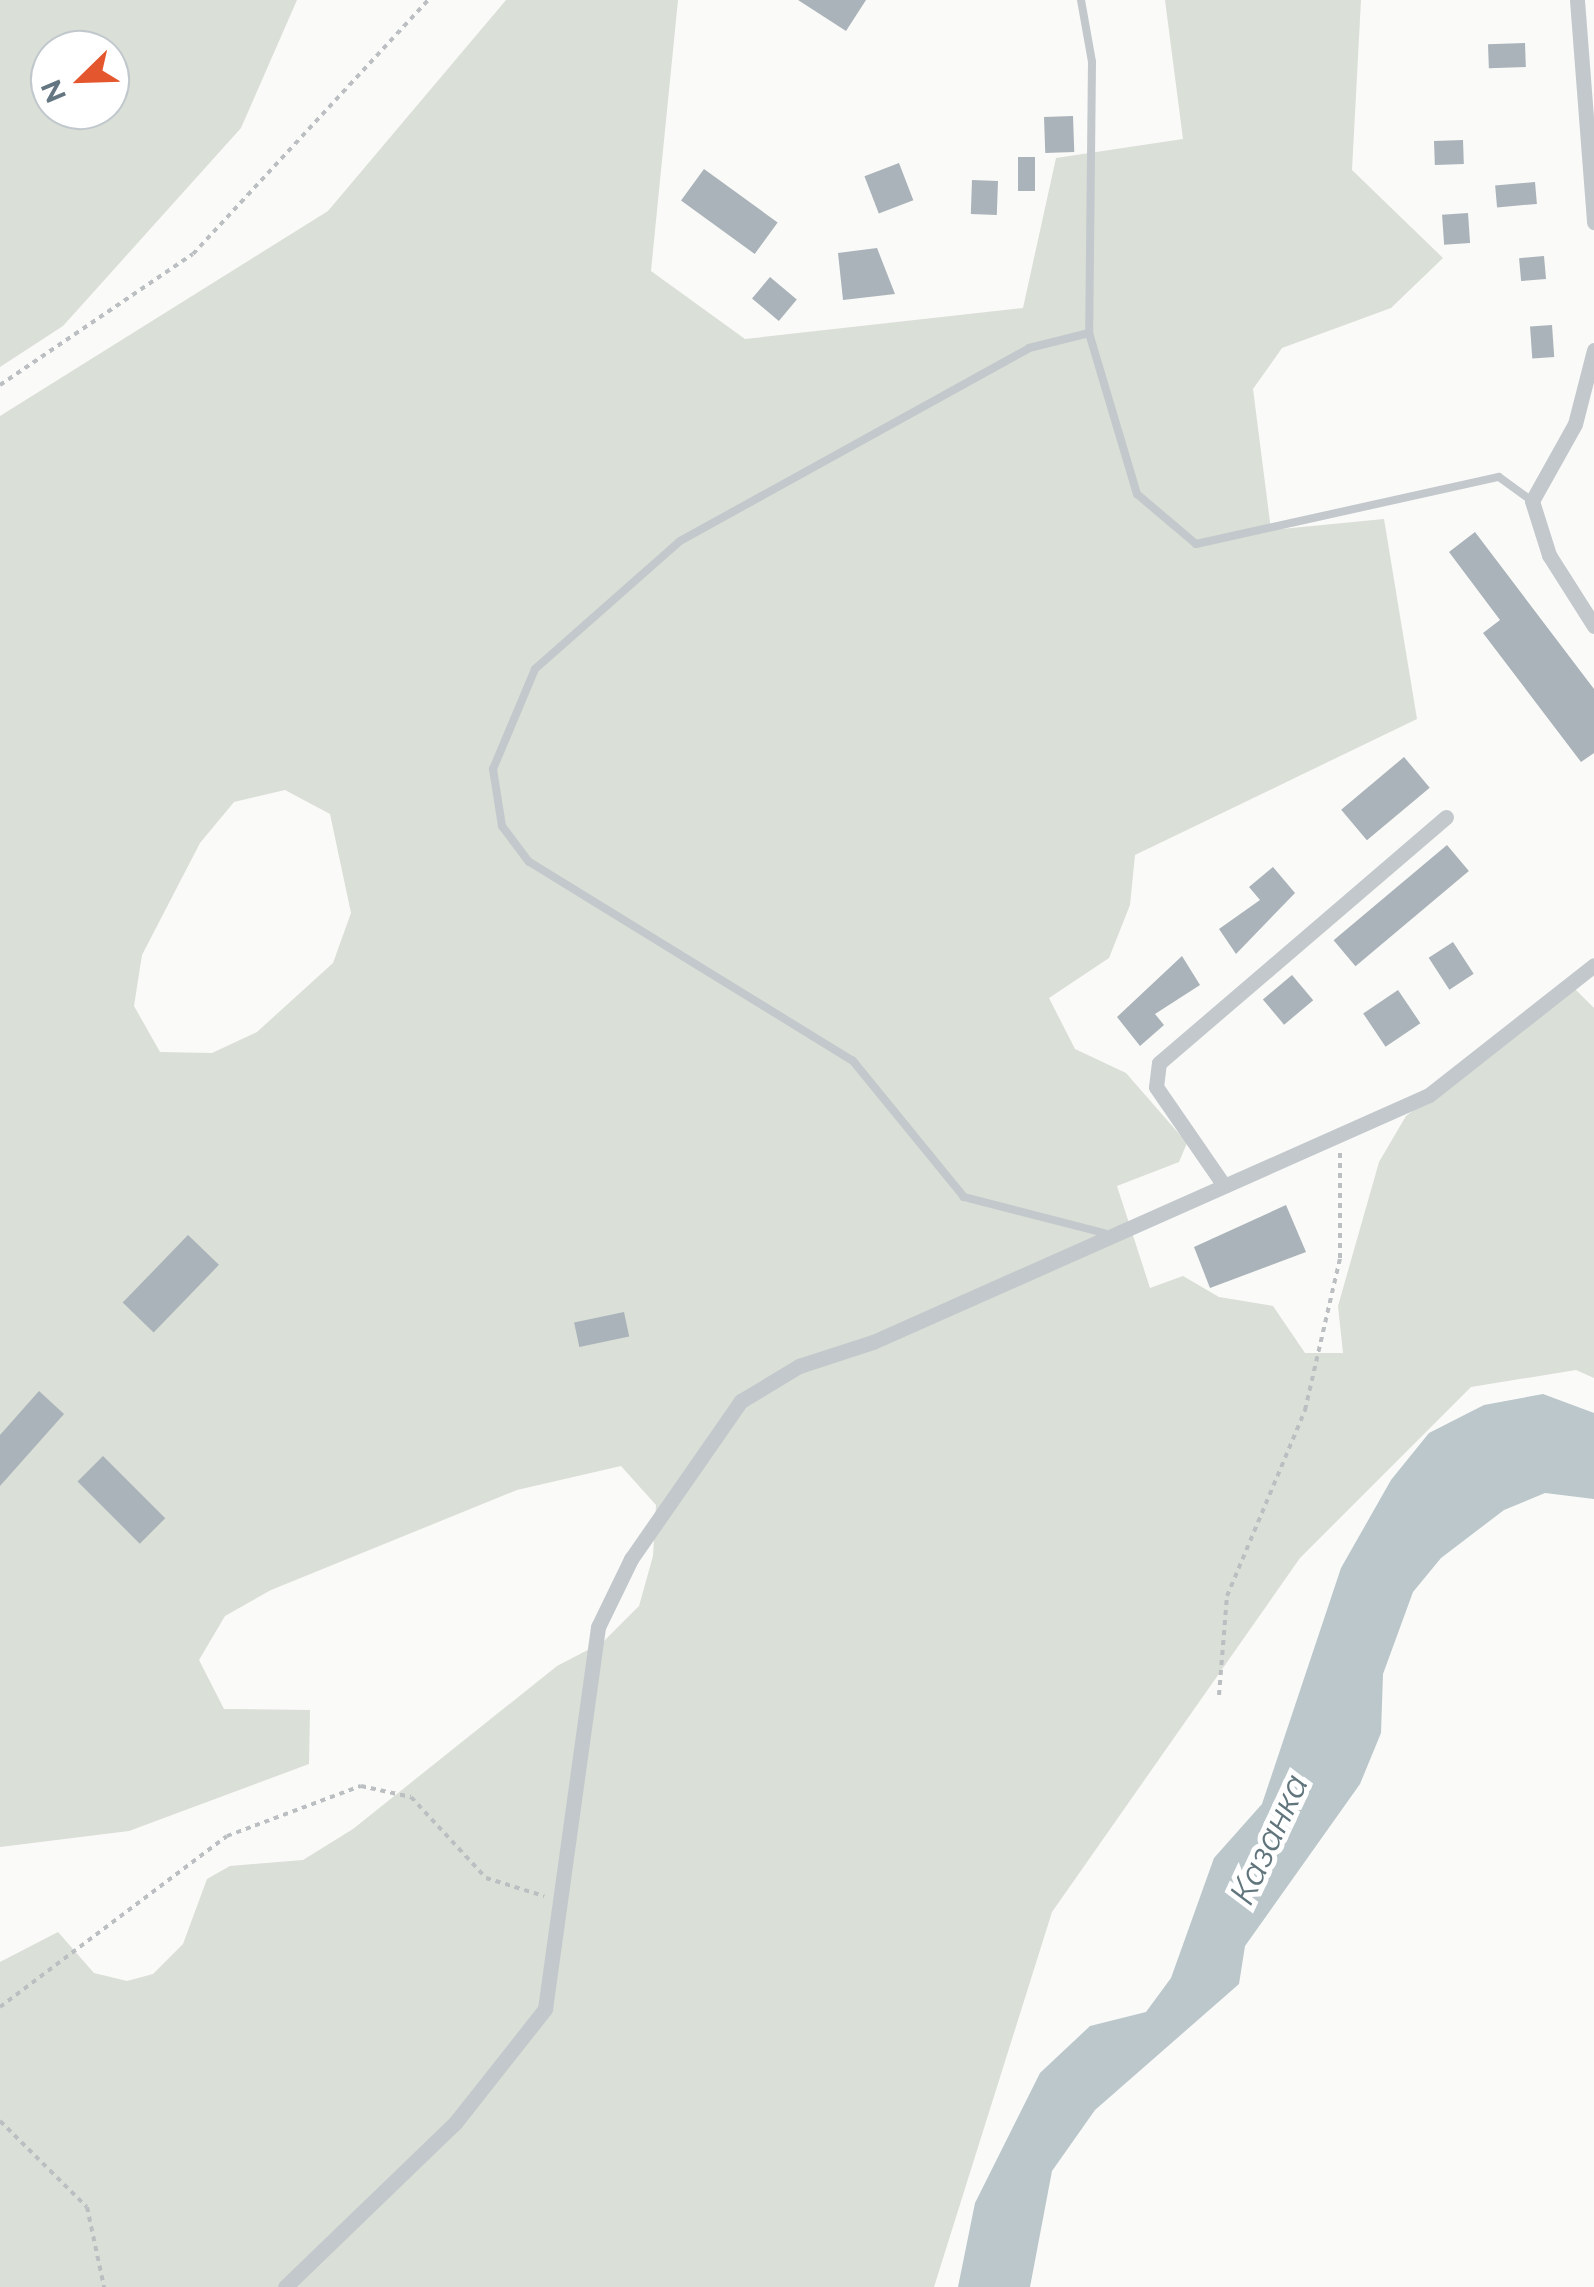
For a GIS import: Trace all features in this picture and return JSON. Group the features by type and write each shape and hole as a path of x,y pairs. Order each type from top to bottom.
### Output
{"street":[{"path":"1577,0 1594,222"},
{"path":"1594,350 1574,424 1532,500 1549,555 1594,626"},
{"path":"1223,1184 1156,1087 1159,1063 1446,817"},
{"path":"285,2287 455,2124 530,2035 554,1982 598,1627 631,1559 741,1401 799,1366 873,1342 1104,1232 1340,1136 1455,1078 1594,966"}],"lane":[{"path":"1081,0 1092,62 1089,333 1137,494 1196,544 1499,477 1532,500"},
{"path":"1089,333 1029,348 680,541 536,669 493,769 502,826 529,862 853,1061 964,1197 1104,1232"}],"path":[{"path":"0,385 193,254 428,0"},
{"path":"1220,1695 1227,1596 1305,1410 1340,1258 1340,1136"},
{"path":"0,2007 227,1836 361,1786 411,1797 486,1878 565,1903"},
{"path":"0,2121 87,2207 104,2287"}],"shaded area":[{"path":"0,0 297,0 241,128 63,326 0,367"},
{"path":"506,0 678,0 651,271 745,339 1023,308 1056,158 1183,139 1165,0 1361,0 1352,170 1443,258 1391,308 1282,348 1253,389 1271,530 1384,519 1417,719 1135,855 1130,905 1109,958 1049,998 1075,1049 1126,1073 1187,1143 1179,1162 1117,1186 1150,1288 1183,1276 1219,1297 1273,1306 1305,1353 1343,1353 1338,1306 1379,1162 1406,1116 1575,989 1594,1008 1594,1378 1576,1370 1471,1387 1300,1558 1052,1912 934,2287 0,2287 0,1962 58,1932 94,1973 127,1981 153,1974 183,1944 207,1879 230,1866 303,1860 353,1829 557,1666 603,1642 639,1606 653,1556 656,1505 621,1466 517,1490 271,1590 225,1616 199,1660 224,1709 310,1710 309,1764 129,1831 0,1847 0,416 328,211","holes":["285,790 330,814 351,913 333,963 257,1032 212,1053 160,1052 134,1006 142,955 200,843 234,802"]}],"water":[{"name":"Казанка","path":"1543,1394 1594,1413 1594,1499 1545,1493 1504,1510 1441,1558 1413,1592 1383,1674 1381,1733 1360,1784 1245,1946 1239,1984 1095,2110 1052,2171 1030,2287 958,2287 975,2203 1040,2073 1090,2026 1146,2012 1171,1978 1214,1858 1262,1804 1341,1568 1391,1480 1429,1433 1484,1405"}],"building":[{"path":"798,0 866,0 846,31"},
{"path":"1525,43 1526,67 1489,68 1488,44"},
{"path":"1073,116 1074,152 1045,153 1044,117"},
{"path":"1463,140 1464,164 1435,165 1434,141"},
{"path":"1018,157 1035,157 1035,191 1018,191"},
{"path":"899,163 913,200 879,214 864,176"},
{"path":"704,169 778,222 755,254 681,201"},
{"path":"972,180 998,181 997,215 971,214"},
{"path":"1535,182 1537,204 1497,207 1495,185"},
{"path":"1468,213 1470,243 1444,245 1442,215"},
{"path":"877,248 895,294 843,300 838,253"},
{"path":"1544,256 1546,279 1521,281 1519,258"},
{"path":"770,277 797,299 779,321 752,298"},
{"path":"1552,325 1554,357 1532,358 1530,327"},
{"path":"1475,532 1594,689 1594,753 1581,762 1483,633 1500,620 1449,552"},
{"path":"1404,757 1430,788 1367,840 1341,810"},
{"path":"1447,845 1469,871 1355,966 1334,940"},
{"path":"1273,867 1295,893 1236,954 1219,929 1260,900 1249,887"},
{"path":"1453,942 1474,974 1449,990 1429,958"},
{"path":"1182,956 1200,985 1155,1014 1164,1025 1140,1046 1117,1017"},
{"path":"1292,975 1313,1000 1284,1025 1263,999"},
{"path":"1398,990 1420,1023 1386,1047 1363,1013"},
{"path":"1286,1205 1306,1252 1210,1288 1194,1247"},
{"path":"188,1235 219,1265 154,1332 123,1303"},
{"path":"624,1312 629,1336 579,1347 574,1323"},
{"path":"39,1391 64,1414 0,1486 0,1435"},
{"path":"103,1456 165,1518 140,1544 78,1481"}]}
